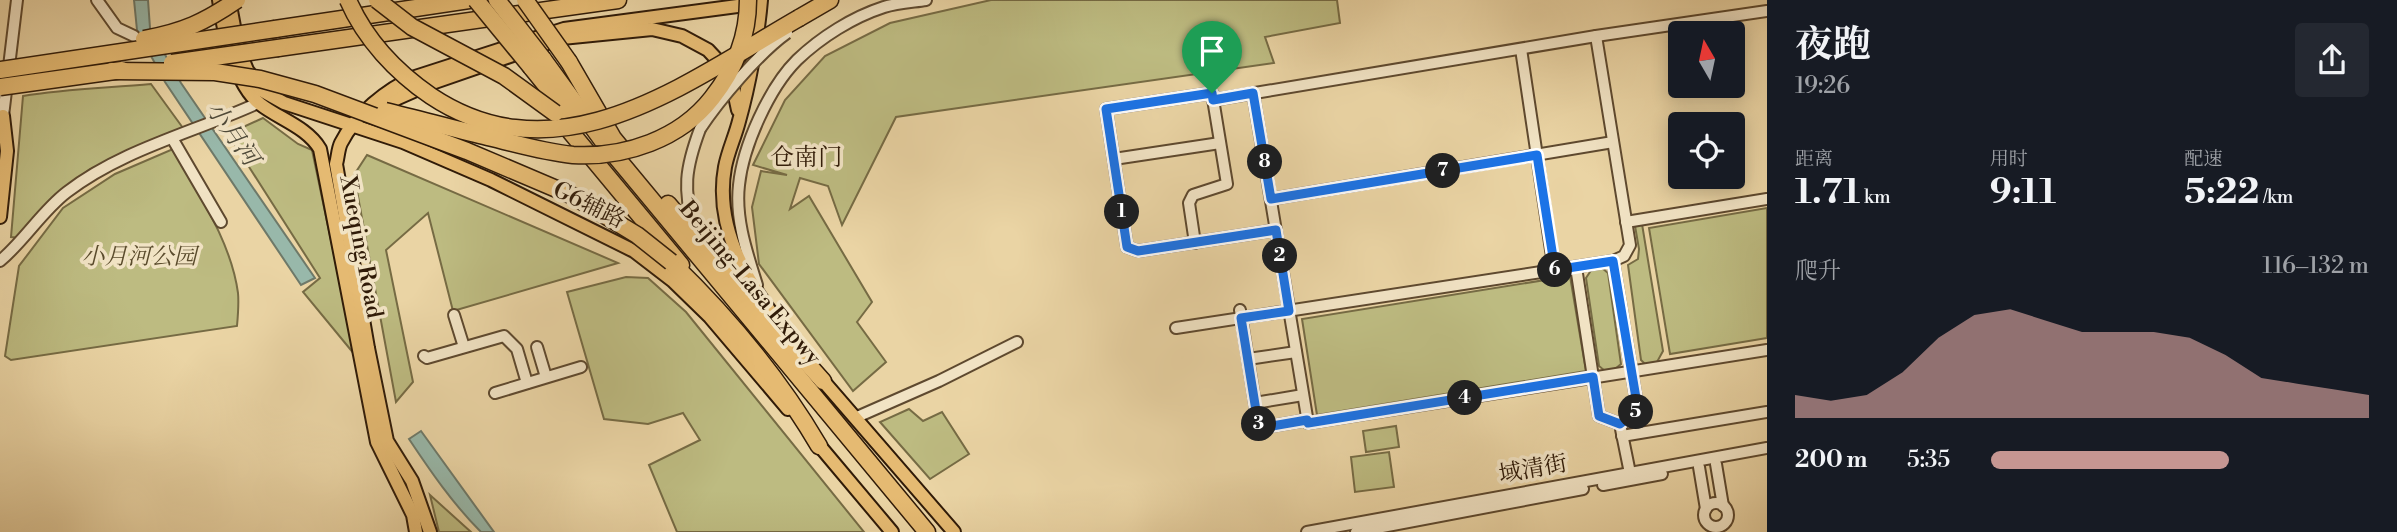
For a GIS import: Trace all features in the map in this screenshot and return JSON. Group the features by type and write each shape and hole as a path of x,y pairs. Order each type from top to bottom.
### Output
{"highway":[{"path":"0,60 148,38 183,30 209,19 237,0"},
{"path":"348,0 372,41 415,85 440,102 470,116 534,130 573,128 612,118 677,88 801,20 830,0"},
{"path":"377,0 412,27 504,76 555,113 794,404 819,446"},
{"path":"423,6 455,0"},
{"path":"0,70 469,0"},
{"path":"476,0 537,63"},
{"path":"497,0 537,63"},
{"path":"525,0 569,62 613,138 738,286 823,381"},
{"path":"0,87 618,0"},
{"path":"111,71 215,72 260,79 536,149 575,155 614,152 644,146 665,137 703,110 720,89 742,46 756,1"},
{"name":"Beijing-Lasa Expwy","path":"537,63 722,300 917,532"},
{"name":"Beijing-Lasa Expwy","path":"537,63 927,532"},
{"path":"315,94 467,151 573,196 637,235 671,262 706,296"}],"main road":[{"path":"219,0 222,22 237,67 258,103 314,139 326,144 341,143"},
{"name":"G6辅路","path":"229,0 238,48 247,70 261,90 284,103 403,142 491,180 634,251 673,281 710,317 892,532"},
{"path":"756,1 740,121 724,168 725,218 742,267 760,298 823,381 954,532"},
{"name":"Xueqing Road","path":"430,532 412,481 387,441 336,164 341,143 378,98 396,85 415,77 564,29 756,1"},
{"path":"354,126 398,97 562,38 652,29 682,36 708,50 715,57 732,82 740,121"},
{"path":"0,138 3,116"},
{"path":"0,216 8,151 3,116"},
{"name":"Xueqing Road","path":"314,139 322,157 377,442 413,515 416,532"}],"street":[{"path":"3,116 18,0"},
{"path":"97,0 117,28 134,36"},
{"path":"694,233 686,202 686,178 691,153 713,110 779,38 801,20 841,0"},
{"path":"760,298 740,222 739,186 752,133 780,81 797,60 842,26 885,7 926,0"},
{"path":"1213,100 1596,36 1767,11"},
{"path":"1176,328 1241,314 1289,311 1613,261 1624,256 1630,245 1596,36"},
{"path":"1521,49 1555,270"},
{"path":"1195,243 1189,203 1193,195 1227,184 1212,93 1106,109 1127,247 1138,251 1195,243 1276,230"},
{"path":"1253,93 1307,420"},
{"path":"0,261 17,247 67,192 97,173 172,138 258,103"},
{"path":"172,138 221,222"},
{"path":"1271,199 1613,142"},
{"path":"1114,159 1220,143"},
{"path":"1626,222 1767,199"},
{"path":"1613,261 1638,410 1620,424"},
{"path":"1576,267 1599,416 1620,424"},
{"path":"1241,314 1258,423 1262,426 1307,420 1308,423 1767,350"},
{"path":"454,316 464,347"},
{"path":"424,356 427,358 504,337 517,349 527,383"},
{"path":"857,418 1017,342"},
{"path":"537,346 546,377"},
{"path":"1248,359 1296,352"},
{"path":"495,393 581,367"},
{"path":"1255,403 1303,395"},
{"path":"1622,436 1767,412"},
{"path":"1620,424 1630,477"},
{"name":"域清街","path":"1356,532 1767,448"},
{"name":"域清街","path":"1307,532 1767,455"},
{"path":"1699,467 1706,509 1704,517 1709,529 1722,526 1727,520 1717,464"},
{"path":"1706,509 1715,504 1723,506"}],"green space":[{"path":"991,0 1337,0 1340,23 1265,37 1274,63 896,117 842,225 828,186 800,178 790,209 809,196 872,302 857,322 886,362 853,391 759,264 752,207 761,171 787,175 753,165 785,100 825,56 890,23"},
{"path":"151,84 183,128 90,169 60,192 20,238 11,237 23,96"},
{"path":"263,118 298,144 312,150 355,355 303,292 320,278 228,134"},
{"name":"小月河公园","path":"173,149 212,218 228,255 238,293 237,326 11,360 5,356 19,266 63,208 115,174"},
{"path":"367,155 618,263 453,311 428,213 386,250 413,382 396,402 354,175"},
{"path":"1767,208 1767,338 1670,354 1649,228"},
{"path":"1642,224 1663,351 1657,362 1646,365 1641,360 1628,265 1638,259 1635,226"},
{"path":"1602,268 1608,273 1621,364 1615,369 1605,371 1599,366 1586,278 1592,269"},
{"path":"1570,276 1586,371 1317,415 1302,319"},
{"path":"626,277 648,278 686,312 864,532 677,532 649,465 700,440 683,413 648,424 604,419 567,292"},
{"path":"909,409 923,421 942,412 969,454 930,479 880,422"},
{"path":"1396,426 1399,447 1366,452 1363,431"},
{"path":"1389,452 1394,487 1355,492 1351,457"},
{"path":"430,495 471,532 439,532"}],"shaded area":[{"path":"134,0 148,0 150,28 181,83 315,278 301,285 165,82 137,30"},
{"path":"421,431 494,532 481,532 434,476 409,439"}],"district":[{"name":"仓南门","path":"806,158"}],"route":[{"path":"1212,93 1213,100 1253,93 1271,199 1537,155 1555,270 1613,261 1638,410 1620,424 1599,416 1593,377 1308,423 1307,420 1262,426 1258,423 1241,318 1289,311 1276,230 1138,251 1127,247 1106,109 1212,93"}],"water label":[{"name":"小月河","path":"232,134"}]}
